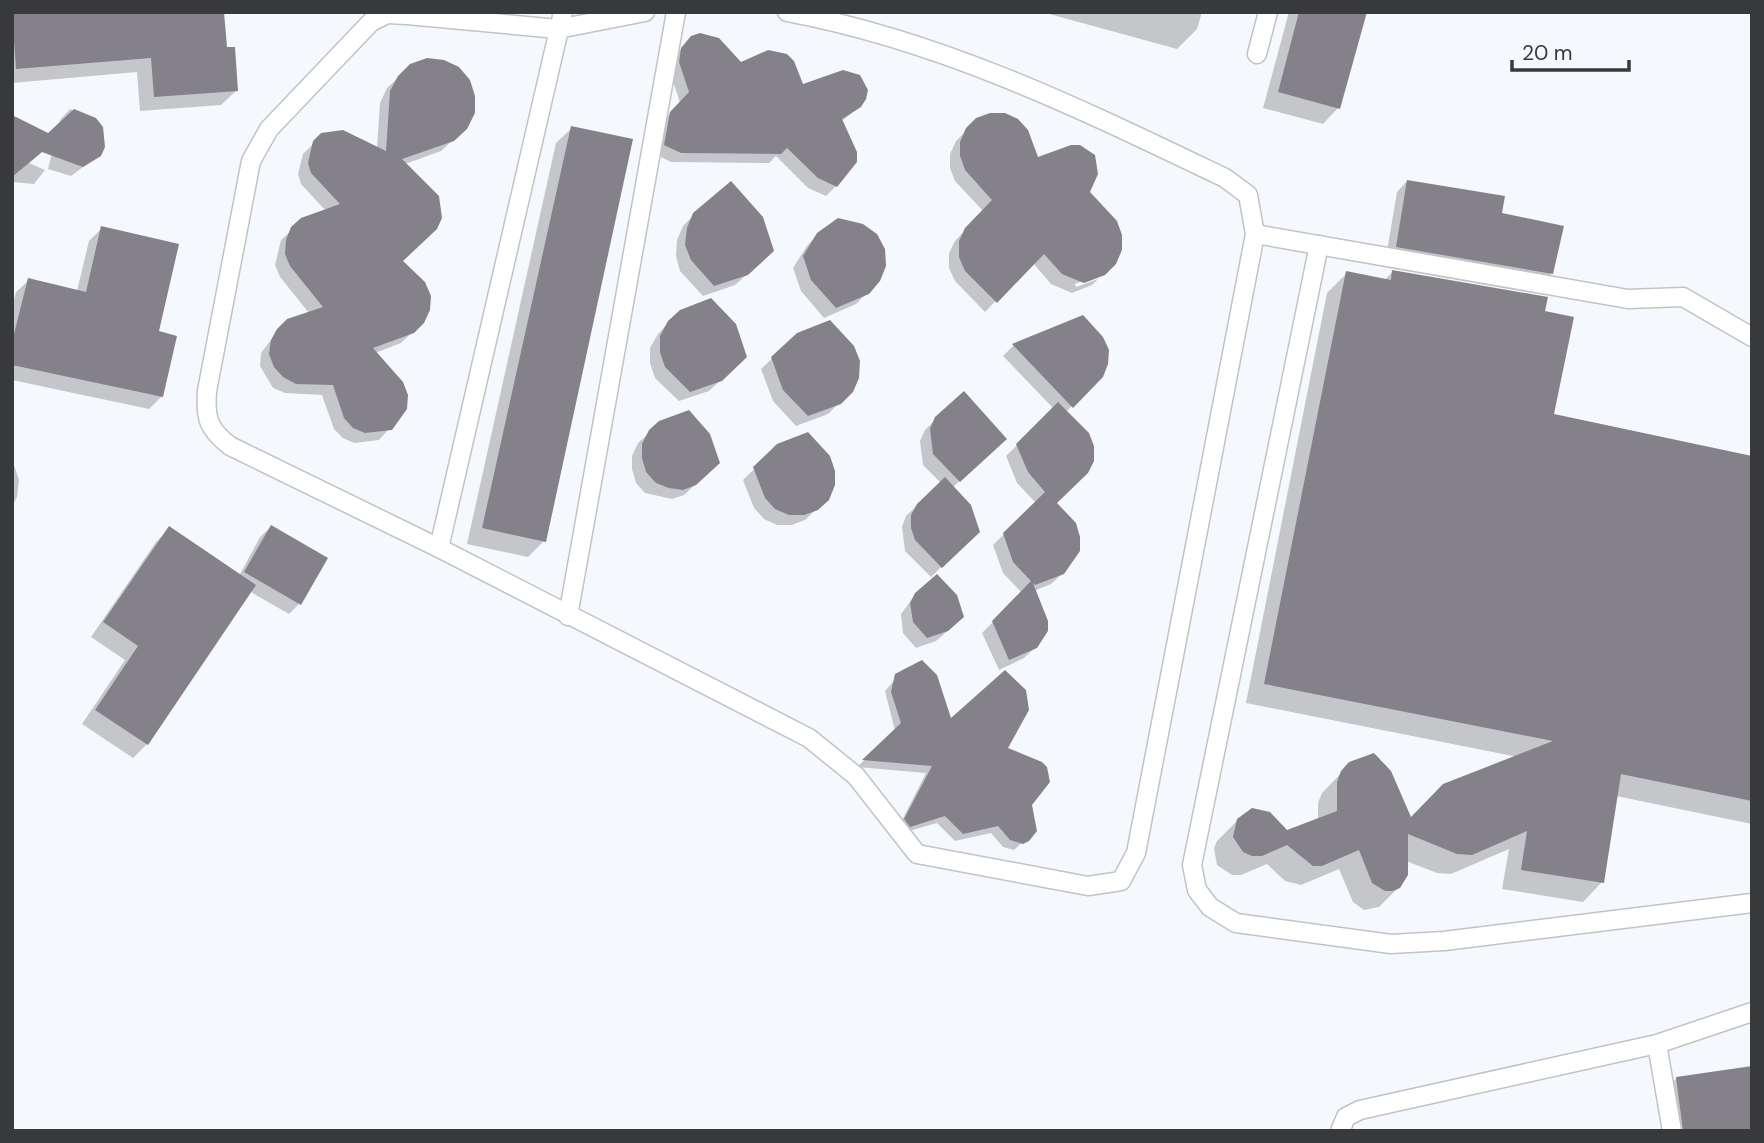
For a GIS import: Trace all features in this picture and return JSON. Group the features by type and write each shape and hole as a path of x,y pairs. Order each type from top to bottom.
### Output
{"lane":[{"path":"645,12 561,21 387,14 371,22 269,129 251,161 207,391 205,414 209,425 230,446 439,548 809,738 856,776 918,854 1088,886 1121,881 1136,853 1255,234 1248,195 1225,178 1058,98 948,54 851,24 787,12"},
{"path":"568,616 676,12"},
{"path":"1257,54 1268,12"},
{"path":"439,548 561,21"},
{"path":"1255,234 1628,299 1683,297 1752,337"},
{"path":"1319,245 1192,864 1197,890 1210,907 1236,923 1391,944 1444,941 1752,903"},
{"path":"1340,1131 1346,1117 1360,1110 1657,1044 1752,1012"},
{"path":"1657,1044 1672,1131"}],"building":[{"path":"12,12 224,12 227,47 235,47 238,91 154,97 151,58 16,69"},
{"path":"1299,12 1367,12 1340,109 1278,92"},
{"path":"700,33 719,38 741,62 768,50 787,54 794,61 803,84 843,70 860,75 868,90 866,99 861,107 842,119 857,152 857,162 837,187 818,178 787,148 781,154 681,153 664,145 670,112 689,92 679,62 681,48 691,36"},
{"path":"427,58 444,60 459,67 470,80 475,96 475,113 467,129 454,141 402,159 439,196 442,218 437,229 403,261 425,282 431,296 430,310 424,323 414,333 373,348 403,382 408,395 407,409 392,430 365,433 353,428 344,418 333,385 296,384 283,377 274,367 269,354 271,340 277,329 287,319 323,307 290,266 285,254 286,240 291,227 301,218 340,204 311,173 308,163 313,141 321,133 343,130 386,151 390,91 398,76 410,64"},
{"path":"74,109 96,118 103,127 105,147 101,156 83,167 42,152 12,177 12,115 48,133"},
{"path":"990,113 1005,113 1018,119 1028,130 1038,157 1071,145 1080,145 1095,155 1098,174 1090,192 1117,221 1122,235 1122,250 1116,264 1105,275 1084,283 1062,274 1044,254 997,303 965,271 959,257 959,241 965,228 992,200 965,170 960,156 960,142 966,128 976,118"},
{"path":"571,126 633,139 546,542 482,528"},
{"path":"1407,180 1505,196 1502,213 1564,226 1553,274 1396,247"},
{"path":"731,181 763,217 774,251 748,275 714,286 691,260 685,245 687,228 693,213"},
{"path":"838,218 863,224 877,234 885,249 886,266 880,281 869,294 836,308 811,280 803,256 817,233"},
{"path":"101,226 179,244 159,331 177,336 163,397 12,365 12,342 28,278 86,292"},
{"path":"1392,270 1548,297 1545,311 1574,317 1554,414 1752,456 1752,801 1621,774 1604,883 1521,870 1527,831 1472,855 1457,854 1408,834 1408,875 1400,888 1393,891 1385,891 1372,883 1359,850 1322,866 1313,866 1287,845 1262,856 1252,856 1243,852 1233,837 1237,819 1252,808 1270,812 1287,830 1337,811 1337,782 1341,771 1349,762 1374,753 1391,771 1411,817 1443,784 1553,741 1264,684 1346,271 1391,280"},
{"path":"711,298 736,324 747,357 722,381 690,392 665,367 660,352 660,336 668,321 680,310"},
{"path":"1083,315 1103,337 1109,350 1108,364 1103,377 1073,408 1012,344"},
{"path":"830,320 854,346 860,361 859,378 853,392 841,404 808,416 783,390 771,357 797,333"},
{"path":"964,391 1007,439 960,482 933,454 930,429 935,417"},
{"path":"1058,402 1089,433 1094,446 1094,461 1088,473 1057,503 1076,523 1080,551 1064,574 1035,585 1033,583 1048,621 1048,631 1037,648 1009,660 992,621 1031,581 1013,562 1003,533 1045,492 1028,472 1016,444"},
{"path":"689,410 710,434 720,463 696,485 683,490 669,488 656,483 646,472 642,444 649,430 659,421"},
{"path":"808,432 830,456 835,471 835,485 829,500 818,510 804,515 789,515 775,509 765,498 753,467 777,444"},
{"path":"945,477 971,505 980,532 942,568 915,540 911,515 917,504"},
{"path":"271,525 328,558 301,605 244,572"},
{"path":"169,526 256,585 148,745 95,710 138,646 103,622"},
{"path":"937,574 957,595 964,617 948,631 927,638 913,622 910,603 915,593"},
{"path":"922,660 937,675 951,718 1005,670 1026,690 1029,710 1008,748 1042,762 1047,767 1050,782 1032,805 1037,831 1029,841 1023,844 1010,840 998,826 963,834 945,816 910,827 904,819 932,766 862,760 901,723 891,692 895,674"},
{"path":"1752,1066 1752,1131 1683,1131 1676,1077"}]}
